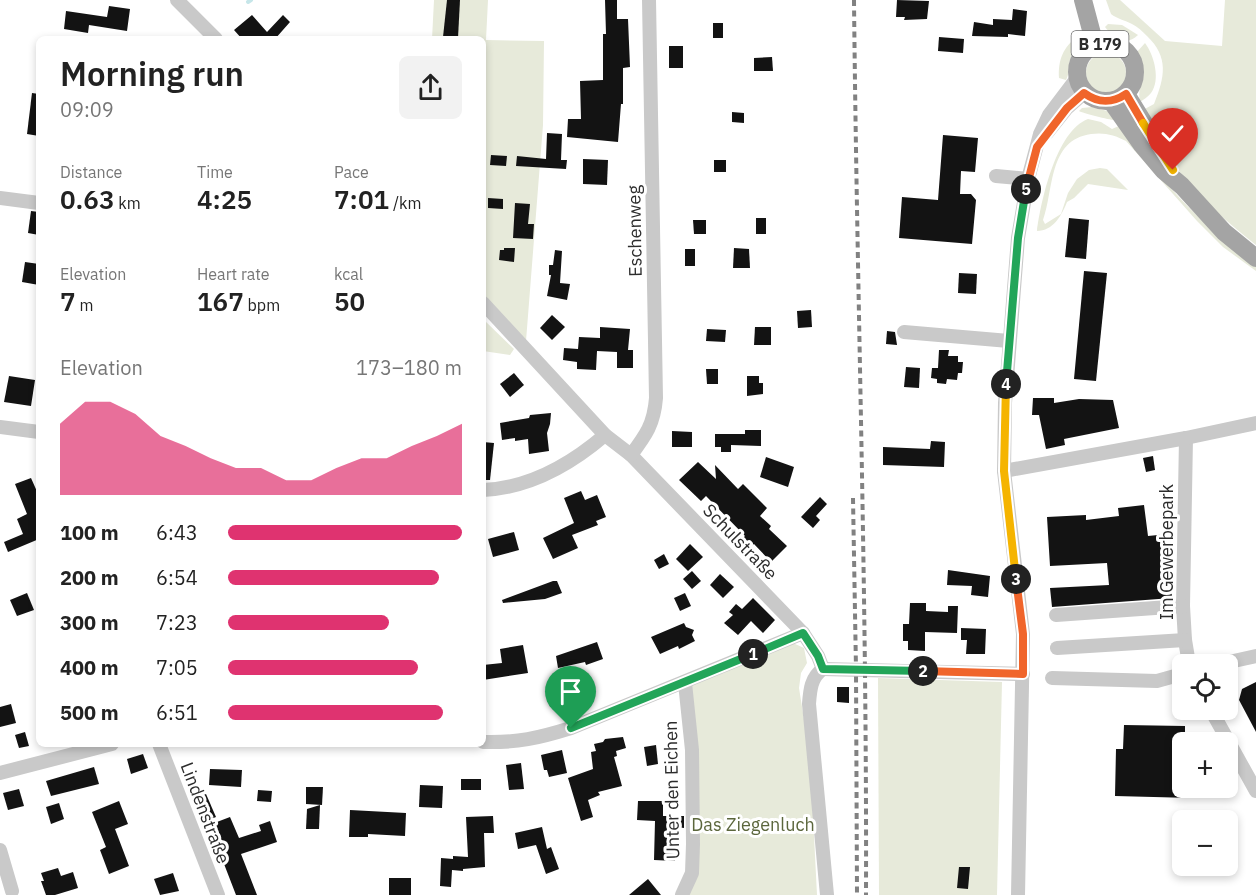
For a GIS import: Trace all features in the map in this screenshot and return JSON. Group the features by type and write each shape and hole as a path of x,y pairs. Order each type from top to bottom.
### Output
{"main road":[{"name":"B 179","path":"1083,0 1095,45"},
{"name":"B 179","path":"1080,85 1078,62 1082,54 1095,45 1113,44 1128,53 1133,61 1134,78 1118,98"},
{"path":"1080,85 1092,99 1101,102 1118,98 1149,153 1163,170 1182,186 1224,232 1256,258"}],"street":[{"path":"177,0 213,36"},
{"name":"Eschenweg","path":"631,455 649,431 656,398 650,0"},
{"path":"1018,895 1023,634 1004,471 1009,341 1018,238 1028,179 1048,115 1080,85"},
{"path":"996,176 1028,179"},
{"path":"0,198 36,203"},
{"name":"Schulstraße","path":"486,306 605,435 631,455 803,633 818,656 823,669"},
{"path":"904,332 1009,341"},
{"path":"1004,471 1256,423"},
{"path":"0,427 36,432"},
{"path":"486,490 500,489 538,478 580,454 605,435"},
{"name":"Im Gewerbepark","path":"1186,438 1183,606 1188,654"},
{"path":"1056,615 1183,606"},
{"path":"486,742 535,740 571,728 803,633"},
{"path":"1057,648 1185,640"},
{"path":"1238,660 1256,656"},
{"path":"827,895 809,704 812,680 817,672 823,669 1023,674"},
{"path":"1052,678 1157,681 1172,677"},
{"name":"Unter den Eichen","path":"682,895 692,873 693,844 692,750 685,683"},
{"path":"1217,720 1256,791"},
{"path":"0,774 101,747"},
{"name":"Lindenstraße","path":"160,747 218,895"},
{"path":"0,850 12,891"}],"green space":[{"path":"434,0 488,0 486,40 486,36 432,36"},
{"path":"1106,0 1120,0 1165,41 1222,46 1225,0 1256,0 1256,245 1203,199 1184,178 1158,139 1143,110 1154,104 1161,85 1162,60 1147,36 1138,28 1111,14"},
{"path":"1108,24 1122,25 1138,35 1129,40 1121,40 1105,27"},
{"path":"1078,36 1066,80 1059,78 1062,54"},
{"path":"486,40 544,41 543,125 526,341 486,301"},
{"path":"1145,43 1151,54 1156,81 1151,93 1140,102 1142,67 1137,52"},
{"path":"1106,53 1114,54 1120,59 1125,65 1125,81 1120,87 1114,92 1106,93 1098,92 1092,87 1087,81 1086,73 1087,65 1092,59 1098,54"},
{"path":"1092,107 1107,111 1114,120 1079,111 1082,108"},
{"path":"1088,119 1101,122 1112,129 1121,125 1183,201 1212,230 1256,266 1256,271 1223,247 1197,221 1126,141 1109,134 1091,134 1077,138 1067,146 1055,168 1043,220 1045,224 1061,214 1068,193 1077,179 1089,170 1107,169 1128,190 1088,184 1067,202 1060,217 1052,225 1037,231 1046,186 1059,152 1067,137 1077,126"},
{"path":"486,322 514,349 510,355 486,351"},
{"name":"Das Ziegenluch","path":"793,643 804,648 807,663 801,673 799,688 810,757 817,895 682,895 692,873 685,683"},
{"path":"878,678 1002,682 997,895 879,895"}],"building":[{"path":"447,0 460,0 458,36 443,36"},
{"path":"605,0 617,0 617,19 628,19 630,67 623,68 623,104 621,104 618,142 567,137 568,119 581,119 580,81 603,80 603,34 606,34"},
{"path":"897,0 929,1 927,19 904,20 905,17 896,17"},
{"path":"109,6 130,9 127,31 89,25 88,33 64,29 66,11 107,17"},
{"path":"1013,9 1027,11 1025,36 1008,34 1008,37 972,36 974,22 993,25 993,19 1012,20"},
{"path":"252,15 267,32 283,15 290,22 278,36 239,36 234,30"},
{"path":"713,23 723,23 723,38 713,38"},
{"path":"939,37 964,39 963,53 938,51"},
{"path":"669,46 683,46 683,68 669,68"},
{"path":"772,57 773,71 754,71 754,58"},
{"path":"32,93 36,94 36,136 27,134"},
{"path":"732,112 744,113 744,123 732,122"},
{"path":"547,133 562,134 561,160 567,160 566,169 516,166 517,156 546,159"},
{"path":"943,135 978,138 975,172 961,171 960,194 971,194 976,200 972,244 899,238 902,197 938,200"},
{"path":"491,155 507,156 506,166 490,165"},
{"path":"583,159 608,160 607,185 583,184"},
{"path":"714,160 726,160 726,172 714,172"},
{"path":"488,198 503,199 503,209 488,208"},
{"path":"515,203 530,204 528,224 534,224 533,239 513,238"},
{"path":"31,211 36,212 36,234 28,233"},
{"path":"756,218 766,218 766,234 756,234"},
{"path":"1069,218 1089,220 1086,259 1065,257"},
{"path":"693,220 706,220 706,234 694,234"},
{"path":"515,248 514,262 499,260 500,250"},
{"path":"734,248 749,249 750,268 733,268"},
{"path":"685,249 695,249 695,266 685,266"},
{"path":"555,250 562,251 560,283 570,284 567,300 547,296 551,275 549,275 549,265 553,265"},
{"path":"25,262 36,264 36,284 22,282"},
{"path":"1084,271 1107,273 1096,381 1074,379"},
{"path":"959,273 977,274 976,294 958,293"},
{"path":"811,310 812,327 798,328 797,311"},
{"path":"552,315 565,327 552,340 540,328"},
{"path":"600,327 630,329 628,350 633,350 633,368 617,368 617,352 597,351 596,370 577,369 577,362 563,360 564,348 578,349 579,337 600,338"},
{"path":"755,327 771,327 771,345 754,345"},
{"path":"707,329 726,330 725,342 706,341"},
{"path":"887,331 895,332 897,345 886,344"},
{"path":"939,350 949,350 948,356 958,356 958,362 963,362 962,373 958,373 957,380 947,379 946,384 937,383 937,379 931,378 932,368 938,368"},
{"path":"906,367 920,368 919,388 904,387"},
{"path":"706,369 718,369 718,384 707,384"},
{"path":"514,373 524,385 510,397 500,384"},
{"path":"9,376 35,380 31,406 4,402"},
{"path":"747,376 759,376 759,383 763,383 763,394 747,396"},
{"path":"1033,398 1054,398 1054,403 1079,399 1113,400 1119,428 1064,439 1065,445 1046,449 1039,415 1032,415"},
{"path":"551,413 547,433 549,451 529,454 528,439 502,440 500,423 529,418 530,415"},
{"path":"745,430 761,430 761,446 731,445 731,452 721,452 721,447 715,447 715,434 745,434"},
{"path":"672,431 692,432 692,447 672,447"},
{"path":"931,441 945,442 944,467 883,465 883,447 930,449"},
{"path":"486,442 494,443 490,480 486,480"},
{"path":"1153,456 1155,470 1146,472 1143,458"},
{"path":"766,457 794,467 788,487 760,477"},
{"path":"698,462 716,479 715,465 738,489 743,484 767,508 760,516 771,526 769,529 787,546 771,562 754,544 751,546 743,538 745,536 706,496 701,501 679,480"},
{"path":"31,478 36,489 36,540 8,552 4,542 23,534 17,519 27,514 15,484"},
{"path":"581,491 585,500 597,495 606,517 596,521 598,525 572,535 578,548 553,559 543,538 574,523 564,498"},
{"path":"820,497 827,504 816,516 820,520 813,528 801,517"},
{"path":"1144,505 1148,536 1168,534 1172,598 1052,607 1050,588 1109,585 1107,563 1050,566 1047,517 1086,515 1086,520 1119,516 1118,508"},
{"path":"514,532 519,550 493,557 488,539"},
{"path":"690,544 703,557 688,571 676,559"},
{"path":"664,554 669,564 659,569 654,560"},
{"path":"948,570 990,576 988,597 971,595 972,586 947,585"},
{"path":"692,571 701,581 692,589 683,579"},
{"path":"720,574 734,587 723,598 710,585"},
{"path":"557,581 562,593 545,599 503,603 502,600"},
{"path":"27,593 34,610 17,616 10,600"},
{"path":"685,593 691,606 680,611 674,598"},
{"path":"753,598 775,620 763,633 751,621 738,635 724,623 733,615 729,612 736,604 742,609"},
{"path":"910,603 926,603 926,611 948,612 948,606 958,606 957,633 925,632 925,651 908,650 908,641 903,641 903,624 909,624"},
{"path":"684,623 686,627 694,630 692,635 695,641 679,649 678,646 660,654 651,637"},
{"path":"961,628 986,629 985,654 966,654 967,640 961,640"},
{"path":"597,642 603,659 586,665 585,662 558,668 556,656"},
{"path":"523,645 528,673 486,680 486,665 502,663 500,649"},
{"path":"1256,682 1256,732 1239,700 1242,689"},
{"path":"837,687 849,687 849,703 837,702"},
{"path":"566,688 569,703 550,707 548,691"},
{"path":"11,704 16,723 0,727 0,707"},
{"path":"1124,725 1185,726 1185,732 1172,732 1172,797 1115,796 1116,749 1123,749"},
{"path":"25,732 29,746 19,748 15,735"},
{"path":"623,737 626,748 616,751 617,756 614,757 622,786 598,792 600,795 588,800 593,817 581,821 568,778 593,769 591,752 596,751 594,744 603,742 605,739"},
{"path":"656,745 658,764 647,766 644,747"},
{"path":"562,750 567,773 549,777 547,770 544,770 541,755"},
{"path":"143,754 148,768 131,774 127,759"},
{"path":"521,763 524,789 509,790 506,765"},
{"path":"94,767 99,784 51,796 46,781"},
{"path":"210,769 242,770 241,787 209,785"},
{"path":"461,779 481,779 481,790 461,790"},
{"path":"420,785 443,786 442,808 419,807"},
{"path":"306,787 323,787 322,805 306,804"},
{"path":"19,789 24,806 8,810 3,793"},
{"path":"258,790 272,791 271,802 257,801"},
{"path":"206,794 216,817 206,821 197,798"},
{"path":"119,801 128,824 115,829 129,866 109,874 100,850 106,847 92,812"},
{"path":"638,801 663,801 663,816 684,816 684,828 677,827 675,861 654,860 655,821 637,820"},
{"path":"59,803 64,819 51,824 46,807"},
{"path":"320,805 319,829 306,829 307,809"},
{"path":"350,810 406,813 405,836 368,834 368,837 349,837"},
{"path":"493,816 494,833 484,833 485,867 463,869 463,871 452,870 451,887 440,886 441,858 468,857 466,817"},
{"path":"230,817 239,838 261,831 259,825 270,821 277,842 241,854 257,895 236,895 209,825"},
{"path":"542,827 547,849 551,847 559,869 546,874 536,845 518,849 515,833"},
{"path":"959,867 970,867 968,889 957,888"},
{"path":"58,868 61,876 73,872 78,888 55,895 46,895 41,873"},
{"path":"173,873 179,891 160,895 154,879"},
{"path":"389,878 411,878 411,895 389,895"},
{"path":"648,879 661,895 629,895"}],"railway":[{"path":"854,0 865,671 866,895"},
{"path":"853,498 857,895"}],"route":[{"path":"571,728 803,633 818,656 823,669 1023,674 1023,634 1004,471 1005,403 1018,238 1024,196 1032,163 1037,147 1053,125 1084,93 1101,102 1119,99 1126,94 1173,170"}]}
